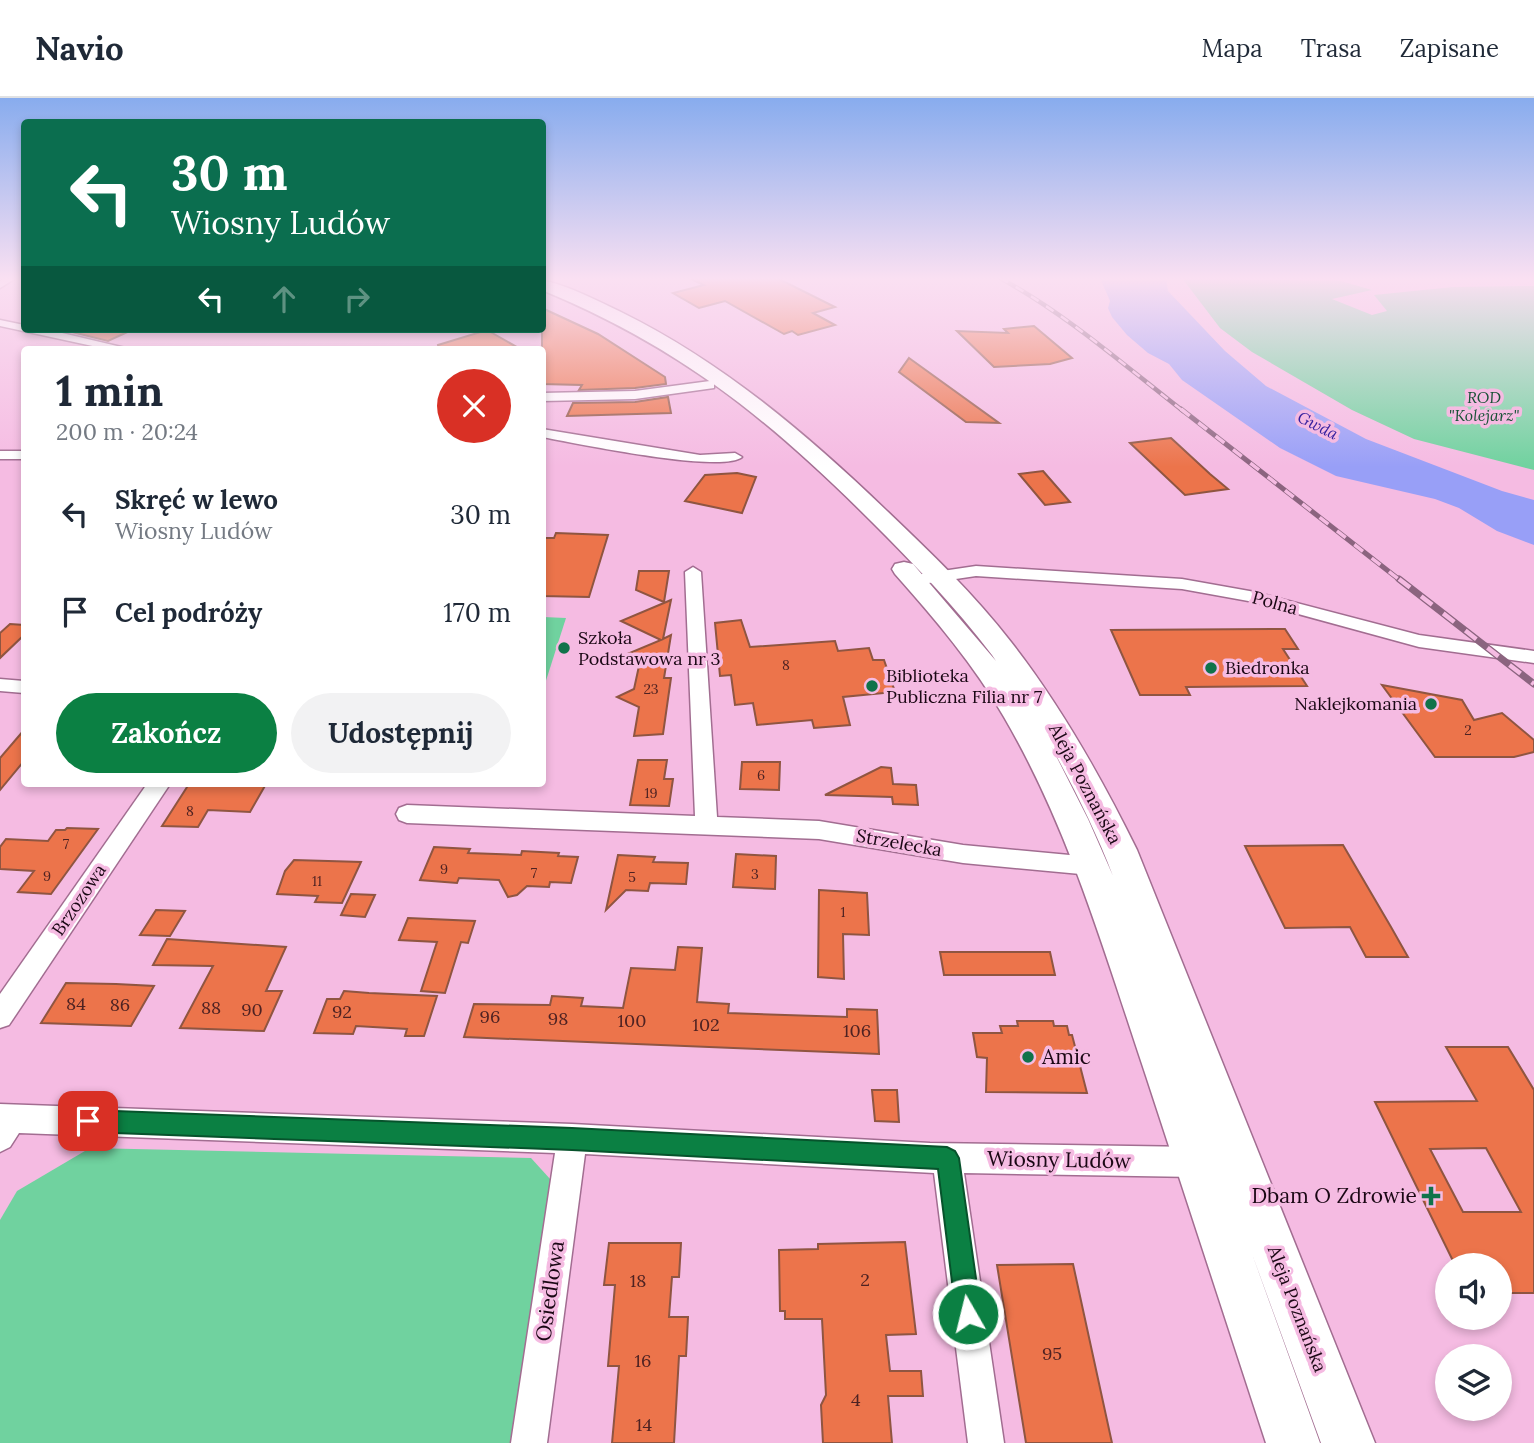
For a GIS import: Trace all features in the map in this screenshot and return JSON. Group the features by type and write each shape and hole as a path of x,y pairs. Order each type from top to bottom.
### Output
{"main road":[{"name":"Aleja Poznańska","path":"641,341 719,383"},
{"name":"Aleja Poznańska","path":"660,341 719,383 934,585 1034,694 1082,772 1111,831 1157,939 1348,1443"},
{"name":"Aleja Poznańska","path":"934,585 1025,728 1063,801 1091,866 1293,1443"}],"street":[{"path":"84,341 109,346"},
{"path":"546,401 635,395 719,383"},
{"path":"546,434 700,459 735,457"},
{"path":"0,455 21,455"},
{"path":"693,572 706,825"},
{"name":"Polna","path":"934,585 1012,573 1146,580 1218,589 1419,641 1534,657"},
{"path":"0,685 21,687"},
{"name":"Brzozowa","path":"0,1016 157,787"},
{"name":"Strzelecka","path":"407,814 819,830 963,854 1091,866"},
{"name":"Wiosny Ludów","path":"4,1124 572,1139 947,1158 1196,1162"},
{"name":"Osiedlowa","path":"529,1443 572,1139"},
{"path":"947,1158 986,1443"}],"green space":[{"name":"ROD \"Kolejarz\"","path":"1237,341 1534,341 1534,470 1414,439 1352,410"},
{"path":"546,617 566,618 546,681"},
{"path":"90,1148 531,1158 551,1180 510,1443 0,1443 0,1220 17,1191"}],"water":[{"name":"Gwda","path":"1134,341 1215,341 1266,386 1366,439 1502,491 1534,500 1534,545 1497,531 1459,508 1435,499 1336,476 1280,448 1182,380 1169,364 1148,353"}],"building":[{"path":"452,341 506,341 515,346 438,346"},
{"path":"542,341 609,341 665,377 666,384 579,390 582,385 546,384 546,346 542,346"},
{"path":"967,341 1052,341 1072,358 1050,364 994,367"},
{"path":"909,358 999,423 966,422 899,372"},
{"path":"668,397 671,413 567,416 573,403 635,402"},
{"path":"1171,438 1228,489 1185,495 1130,443"},
{"path":"1043,471 1070,502 1045,505 1019,474"},
{"path":"737,473 756,477 742,513 685,501 705,475"},
{"path":"556,533 608,535 589,597 546,596 546,538 554,538"},
{"path":"639,571 669,571 664,602 636,590"},
{"path":"671,600 663,639 671,635 664,678 671,678 663,734 634,736 639,707 617,697 634,689 639,666 620,657 661,640 621,621"},
{"path":"741,620 750,647 835,641 838,651 869,648 873,660 884,660 895,692 843,697 850,725 814,728 812,720 757,725 753,703 735,705 731,675 720,676 715,623"},
{"path":"10,624 21,625 21,638 0,658 0,633"},
{"name":"Biedronka","path":"1285,629 1298,649 1283,649 1307,686 1186,687 1190,695 1140,695 1111,630"},
{"path":"1382,685 1462,700 1474,720 1502,713 1534,740 1534,752 1514,757 1435,757"},
{"path":"21,734 21,765 0,790 0,758"},
{"path":"638,760 667,760 664,779 673,779 669,806 630,805"},
{"path":"742,762 780,762 779,790 740,789"},
{"path":"881,767 891,768 893,784 916,785 918,805 893,804 892,797 825,795"},
{"path":"187,787 264,787 250,812 208,810 198,827 162,826"},
{"path":"98,829 51,894 18,892 34,871 0,869 0,847 6,839 48,841 56,830"},
{"path":"1343,845 1408,957 1366,957 1350,927 1285,928 1245,846"},
{"path":"434,847 470,849 468,853 521,855 522,851 578,857 571,883 550,882 549,887 527,886 517,895 508,897 499,880 459,878 457,883 420,880"},
{"path":"736,854 776,856 775,889 733,887"},
{"path":"618,855 655,857 653,862 688,863 686,884 650,883 648,891 626,890 606,910"},
{"path":"294,860 361,862 342,903 315,902 318,896 277,894 285,871"},
{"path":"819,890 867,893 869,935 843,934 844,979 818,977"},
{"path":"351,894 375,895 365,917 341,915"},
{"path":"156,910 185,911 170,936 140,935"},
{"path":"408,918 475,921 468,943 461,942 445,993 421,991 437,942 399,940"},
{"path":"167,939 286,947 266,991 282,991 264,1031 180,1028 213,966 153,965"},
{"path":"678,947 702,948 697,1002 729,1004 728,1013 847,1017 847,1009 877,1010 879,1054 464,1037 474,1004 550,1005 552,996 583,998 581,1006 623,1008 631,968 675,970"},
{"path":"940,952 1050,952 1055,975 944,975"},
{"path":"66,983 154,986 131,1026 41,1023"},
{"path":"344,991 437,996 424,1036 405,1036 407,1029 356,1026 353,1034 314,1033 327,999 340,999"},
{"path":"1017,1021 1053,1021 1054,1026 1067,1026 1069,1035 1072,1035 1087,1093 986,1092 987,1058 977,1057 973,1033 1002,1033 1000,1026 1018,1026"},
{"path":"1446,1047 1508,1047 1534,1090 1534,1293 1512,1293 1512,1253 1449,1253 1375,1102 1477,1101","holes":["1486,1148 1521,1212 1463,1212 1430,1149"]},
{"path":"872,1090 897,1090 899,1122 875,1121"},
{"path":"905,1242 916,1334 886,1335 890,1371 921,1371 923,1396 888,1396 892,1443 823,1443 821,1405 826,1395 822,1319 785,1319 785,1311 780,1311 779,1250 818,1249 818,1244"},
{"path":"609,1243 681,1243 679,1277 672,1277 669,1317 688,1317 686,1356 679,1356 674,1443 612,1443 619,1366 608,1366 615,1285 604,1285"},
{"path":"1073,1264 1112,1443 1026,1443 997,1265"}],"railway":[{"path":"1094,341 1183,411"},
{"path":"1181,409 1401,581"},
{"path":"1399,579 1534,684"}],"place":[{"name":"Szkoła Podstawowa nr 3","path":"564,648"},
{"name":"Biedronka","path":"1211,668"},
{"name":"Biblioteka Publiczna Filia nr 7","path":"872,686"},
{"name":"Naklejkomania","path":"1431,704"},
{"name":"Amic","path":"1028,1057"},
{"name":"Dbam O Zdrowie","path":"1431,1196"}],"route":[{"path":"88,1121 572,1139 947,1158 968,1314"}]}
